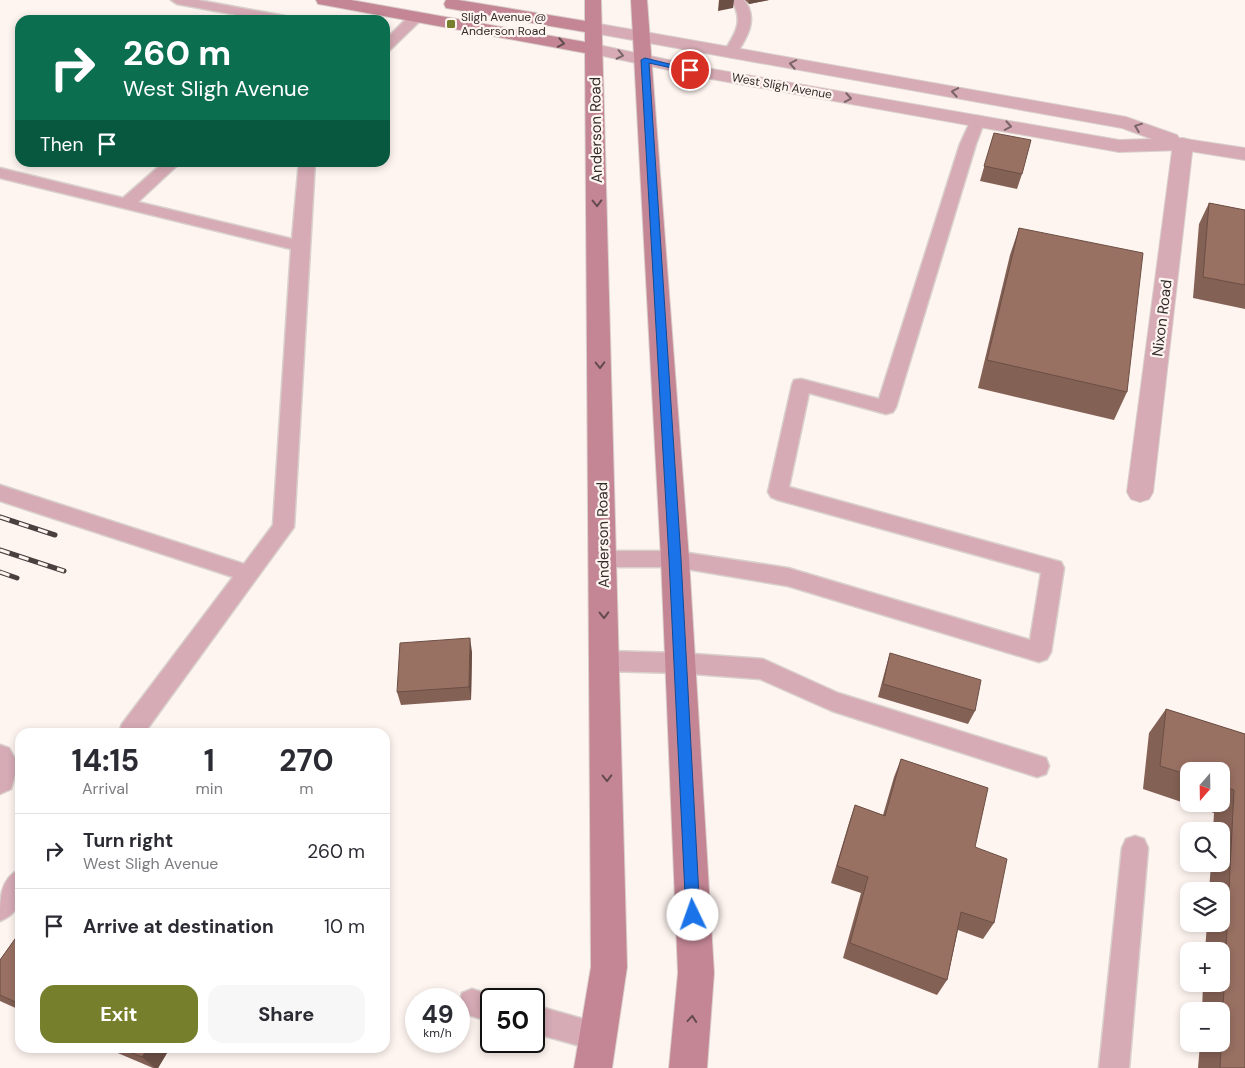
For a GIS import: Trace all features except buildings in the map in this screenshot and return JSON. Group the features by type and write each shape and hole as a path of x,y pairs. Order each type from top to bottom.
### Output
{"main road":[{"name":"West Sligh Avenue","path":"324,0 417,16 594,38"},
{"name":"Anderson Road","path":"593,0 604,559 609,967 593,1068"},
{"path":"639,0 644,49 675,559 696,973 688,1068"},
{"name":"West Sligh Avenue","path":"435,1 594,38"}],"street":[{"name":"West Sligh Avenue","path":"594,38 978,120 1119,146 1184,144"},
{"name":"West Sligh Avenue","path":"644,49 730,53 1126,123 1184,144 1245,154"},
{"name":"Nixon Road","path":"1140,492 1184,144"}],"lane":[{"path":"177,0 258,15"},
{"path":"730,53 742,35 746,19 742,6 737,0"},
{"path":"390,38 417,16"},
{"path":"604,559 675,559 788,577 1039,652 1053,568 778,492 801,385 886,407 968,144 978,120"},
{"path":"126,204 168,167"},
{"path":"134,728 283,527 306,167"},
{"path":"0,174 300,246"},
{"path":"0,493 249,574"},
{"path":"605,661 763,668 832,701 1037,766"},
{"path":"0,756 6,764 0,784"},
{"path":"1114,1068 1135,848"},
{"path":"0,908 15,888"},
{"path":"545,1022 598,1036"}],"railway":[{"path":"0,517 55,535"},
{"path":"0,550 64,571"},
{"path":"0,572 17,578"}],"place":[{"name":"Sligh Avenue @ Anderson Road","path":"451,24"}],"route":[{"path":"690,70 645,60 675,559 693,915"}]}
